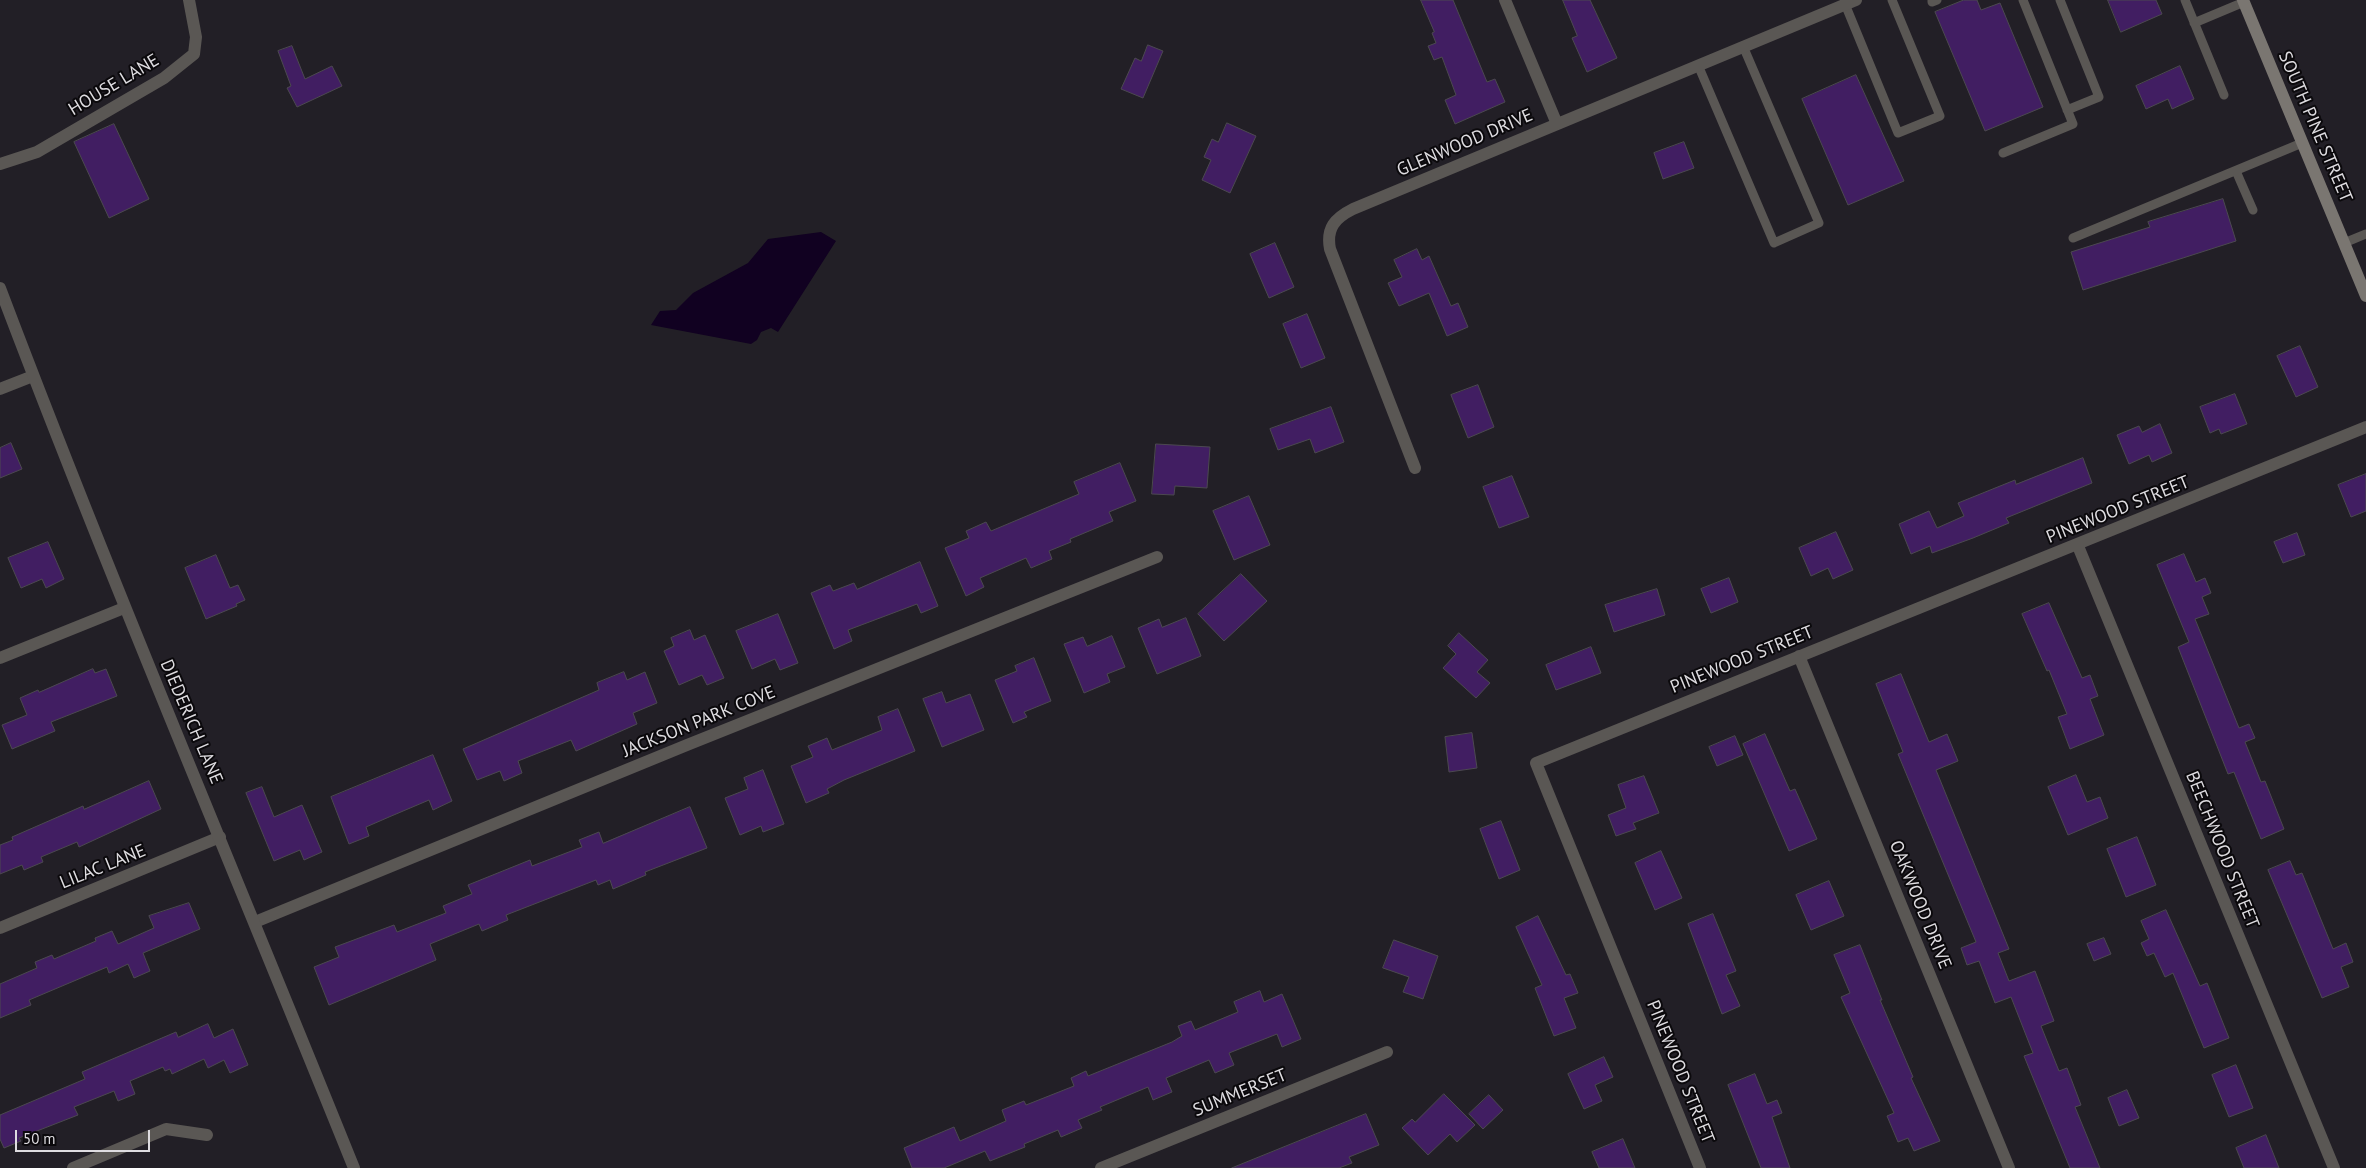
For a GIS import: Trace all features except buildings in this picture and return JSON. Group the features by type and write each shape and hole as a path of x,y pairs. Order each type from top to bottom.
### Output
{"main road":[{"name":"SOUTH PINE STREET","path":"2244,1 2366,296"}],"street":[{"name":"HOUSE LANE","path":"0,164 37,152 164,78 194,54 196,37 189,0"},
{"path":"1506,0 1556,124"},
{"name":"GLENWOOD DRIVE","path":"1415,468 1330,249 1329,233 1336,219 1353,209 1698,65 1841,3"},
{"name":"DIEDERICH LANE","path":"0,288 124,608 255,922 354,1168"},
{"path":"0,389 33,376"},
{"name":"PINEWOOD STREET","path":"1700,1168 1536,763 1799,656 2078,546 2366,427"},
{"name":"BEECHWOOD STREET","path":"2078,546 2334,1168"},
{"name":"JACKSON PARK COVE","path":"255,922 696,741 1157,557"},
{"path":"0,658 124,608"},
{"name":"OAKWOOD DRIVE","path":"1799,656 2008,1168"},
{"name":"LILAC LANE","path":"0,928 220,837"},
{"name":"SUMMERSET","path":"1104,1167 1386,1052"},
{"path":"73,1168 166,1129 207,1135"}],"lane":[{"path":"1841,3 1898,133 1940,116 1892,0"},
{"path":"1932,0 1932,2 1937,0"},
{"path":"2002,153 2073,124 2023,0"},
{"path":"2060,0 2099,97 2068,110"},
{"path":"2185,0 2224,95"},
{"path":"2194,23 2244,1"},
{"path":"1698,65 1774,242 1819,223 1743,46"},
{"path":"2073,238 2302,143"},
{"path":"2236,171 2252,210"},
{"path":"2344,243 2366,234"}],"shaded area":[{"path":"821,232 836,241 778,332 771,328 761,332 757,340 751,344 651,325 660,311 676,310 693,293 748,263 768,239"}]}
